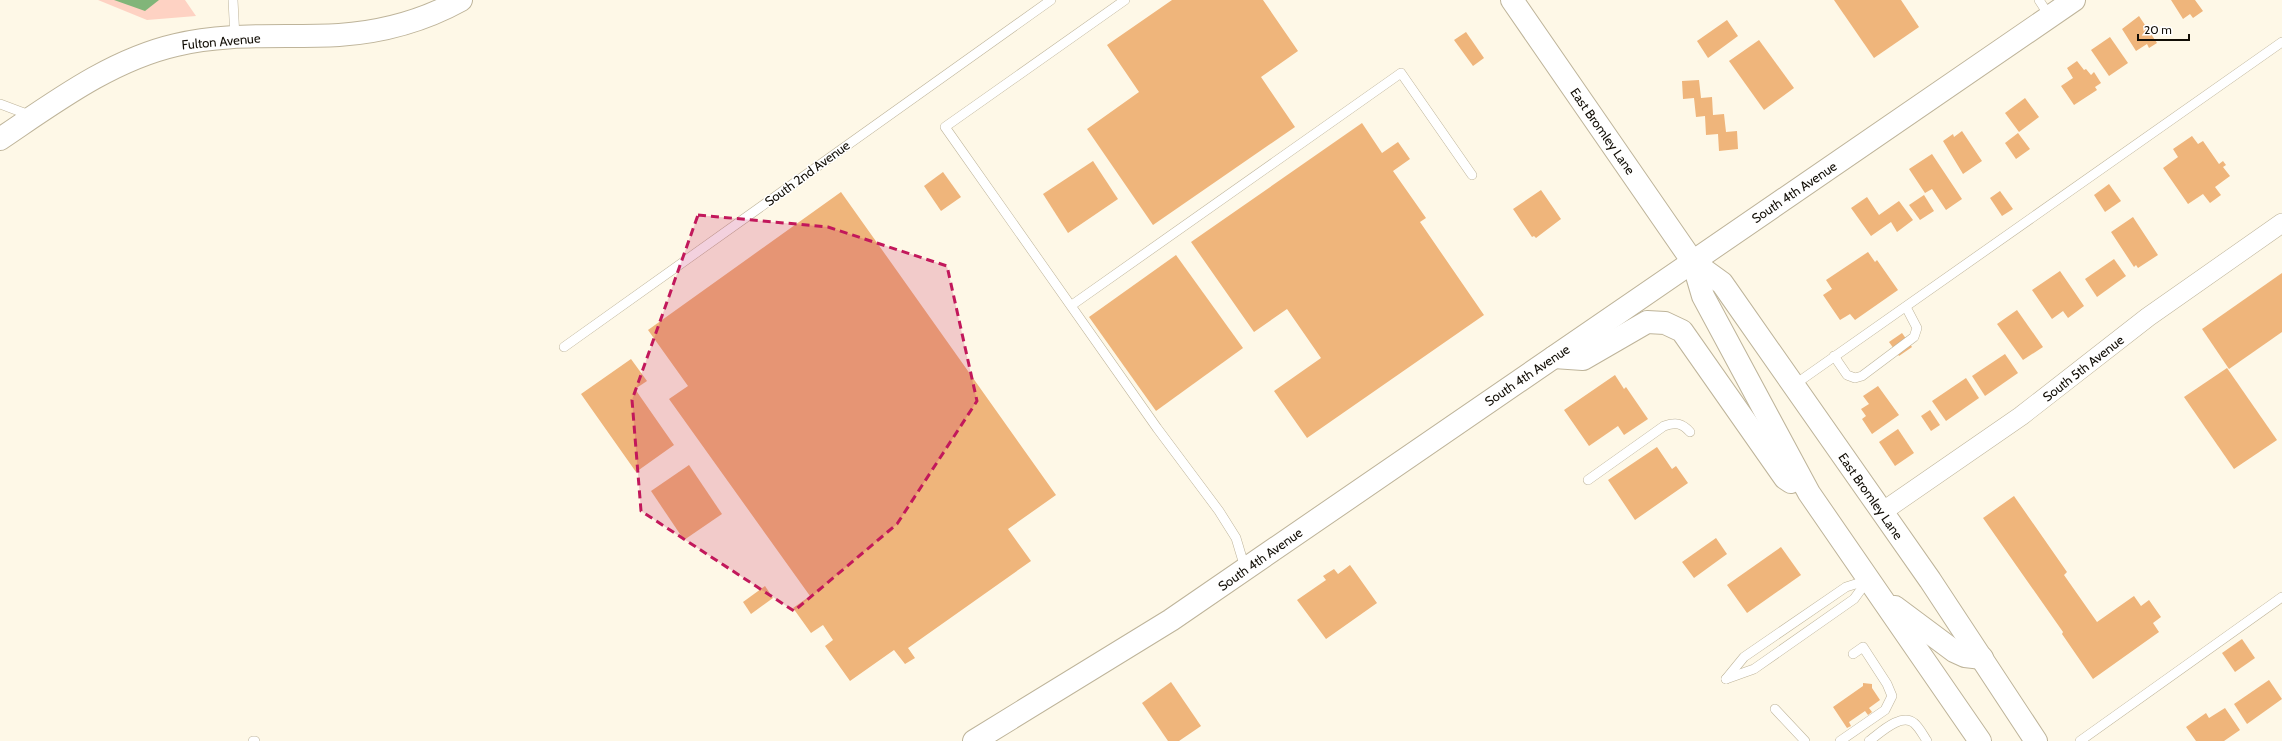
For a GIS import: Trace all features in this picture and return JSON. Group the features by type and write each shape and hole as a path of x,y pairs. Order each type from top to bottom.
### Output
{"main road":[{"name":"Fulton Avenue","path":"0,139 92,79 138,56 177,45 235,38 333,35 371,31 417,20 461,0"},
{"name":"East Bromley Lane","path":"1512,0 1693,262 1703,296 1809,493 1980,741"},
{"name":"South 4th Avenue","path":"974,741 1155,631 1246,570 1693,262 2044,8 2074,0"},
{"name":"East Bromley Lane","path":"1693,262 1722,283 1982,658 2024,731 2036,741"},
{"path":"1554,357 1582,359 1647,322 1665,323 1682,330 1785,478 1809,493"},
{"path":"1874,588 1954,651 1965,656 1982,658"}],"street":[{"name":"South 5th Avenue","path":"1882,512 2021,416 2148,317 2282,223"}],"lane":[{"path":"233,0 235,38"},
{"name":"South 2nd Avenue","path":"564,347 1051,0"},
{"path":"1125,0 945,127 1219,511 1236,538 1246,570"},
{"path":"1794,385 2282,42"},
{"path":"1072,305 1401,73 1472,175"},
{"path":"0,104 34,116"},
{"path":"1834,356 1847,375 1855,378 1862,376 1914,337 1917,328 1906,307"},
{"path":"1588,480 1664,426 1678,423 1690,432"},
{"path":"1846,587 1874,588 1854,599 1760,665 1726,679 1744,657 1846,587"},
{"path":"2080,741 2282,597"},
{"path":"1840,741 1885,710 1892,696 1887,684 1863,648 1853,654"},
{"path":"1775,709 1805,741"},
{"path":"1869,741 1898,722 1906,719 1914,722 1927,741"}],"highlighted area":[{"path":"698,215 828,227 947,266 977,401 897,524 794,611 641,511 632,400"}],"shaded area":[{"path":"98,0 185,0 196,16 147,20"},
{"path":"114,0 159,0 145,11"}],"building":[{"path":"1172,0 1263,0 1298,51 1261,77 1295,127 1153,225 1087,129 1139,92 1107,45"},
{"path":"1834,0 1901,0 1919,27 1874,58"},
{"path":"2171,0 2195,0 2203,11 2193,18 2190,14 2183,19"},
{"path":"2139,16 2157,43 2149,48 2147,44 2136,51 2122,29"},
{"path":"1727,20 1738,36 1708,58 1697,41"},
{"path":"1466,32 1484,58 1473,66 1454,40"},
{"path":"2110,37 2128,63 2109,76 2091,50"},
{"path":"1759,40 1794,88 1764,110 1729,61"},
{"path":"2077,61 2084,70 2086,69 2091,75 2094,72 2101,83 2095,87 2097,90 2074,105 2061,86 2073,78 2067,68"},
{"path":"1699,80 1701,98 1712,97 1713,115 1724,114 1726,132 1737,131 1738,149 1719,151 1718,134 1706,135 1705,116 1696,117 1694,98 1683,99 1682,81"},
{"path":"2025,98 2039,117 2019,132 2005,113"},
{"path":"1362,123 1382,153 1398,142 1410,159 1393,171 1426,218 1420,222 1484,315 1307,438 1274,391 1321,358 1287,309 1254,332 1191,242"},
{"path":"1962,131 1982,161 1963,174 1943,141 1953,134 1954,137"},
{"path":"2018,133 2030,149 2016,159 2005,143"},
{"path":"2192,136 2198,144 2203,141 2219,164 2223,161 2226,165 2223,167 2230,176 2215,187 2221,195 2210,203 2203,194 2188,204 2163,168 2178,157 2173,149"},
{"path":"1932,154 1962,199 1946,210 1932,189 1925,193 1909,169"},
{"path":"1093,161 1118,199 1068,233 1043,194"},
{"path":"943,172 961,197 941,211 924,186"},
{"path":"2109,184 2121,201 2105,212 2094,195"},
{"path":"1541,190 1561,219 1536,238 1534,236 1532,237 1513,209"},
{"path":"2000,191 2013,209 2002,216 1990,198"},
{"path":"841,192 1056,495 1008,529 1031,561 908,648 915,658 905,664 894,650 850,681 825,646 833,640 823,625 811,633 793,608 810,596 669,399 688,386 648,330"},
{"path":"1924,195 1934,211 1920,220 1909,205"},
{"path":"1867,197 1879,215 1899,201 1913,220 1897,232 1891,222 1871,236 1851,208"},
{"path":"2133,217 2158,255 2138,268 2136,265 2134,267 2111,232"},
{"path":"1868,252 1875,262 1877,260 1898,290 1855,320 1850,314 1840,320 1823,295 1832,289 1826,280"},
{"path":"1176,255 1243,348 1156,411 1089,317"},
{"path":"2114,259 2126,276 2097,297 2085,279"},
{"path":"2060,271 2084,306 2068,318 2063,311 2052,319 2032,290"},
{"path":"2282,273 2282,332 2229,369 2202,329"},
{"path":"2017,310 2043,347 2023,360 1997,324"},
{"path":"1902,333 1912,347 1899,356 1889,342"},
{"path":"2005,354 2018,373 1985,396 1972,376"},
{"path":"631,359 647,381 635,389 674,445 636,472 581,394"},
{"path":"2227,368 2277,440 2234,469 2184,397"},
{"path":"1615,375 1624,389 1626,387 1648,419 1624,435 1618,426 1589,446 1564,410"},
{"path":"1966,378 1979,398 1946,421 1932,401"},
{"path":"1878,386 1899,415 1872,434 1862,419 1866,416 1861,409 1869,404 1863,396"},
{"path":"1930,410 1940,425 1931,431 1921,416"},
{"path":"1898,429 1914,453 1895,466 1879,442"},
{"path":"1657,447 1672,469 1676,466 1688,483 1635,520 1608,480"},
{"path":"689,465 722,514 684,540 651,491"},
{"path":"2014,496 2067,572 2064,575 2097,622 2134,596 2141,606 2149,600 2161,617 2153,623 2159,632 2093,679 2062,634 2063,632 1983,518"},
{"path":"1716,538 1727,554 1694,578 1682,562"},
{"path":"1781,547 1801,575 1747,613 1727,585"},
{"path":"1350,565 1377,603 1326,639 1297,600 1326,580 1323,576 1334,569 1338,574"},
{"path":"765,586 773,598 751,614 743,602"},
{"path":"2242,639 2255,658 2235,672 2222,653"},
{"path":"2269,680 2282,699 2247,724 2234,704"},
{"path":"1171,682 1201,726 1179,741 1168,741 1142,703"},
{"path":"1863,683 1872,684 1872,688 1880,700 1869,708 1872,712 1868,715 1865,711 1849,722 1851,726 1847,728 1833,707 1863,686"},
{"path":"2225,708 2240,730 2224,741 2196,741 2186,727 2206,713 2209,718"}]}
